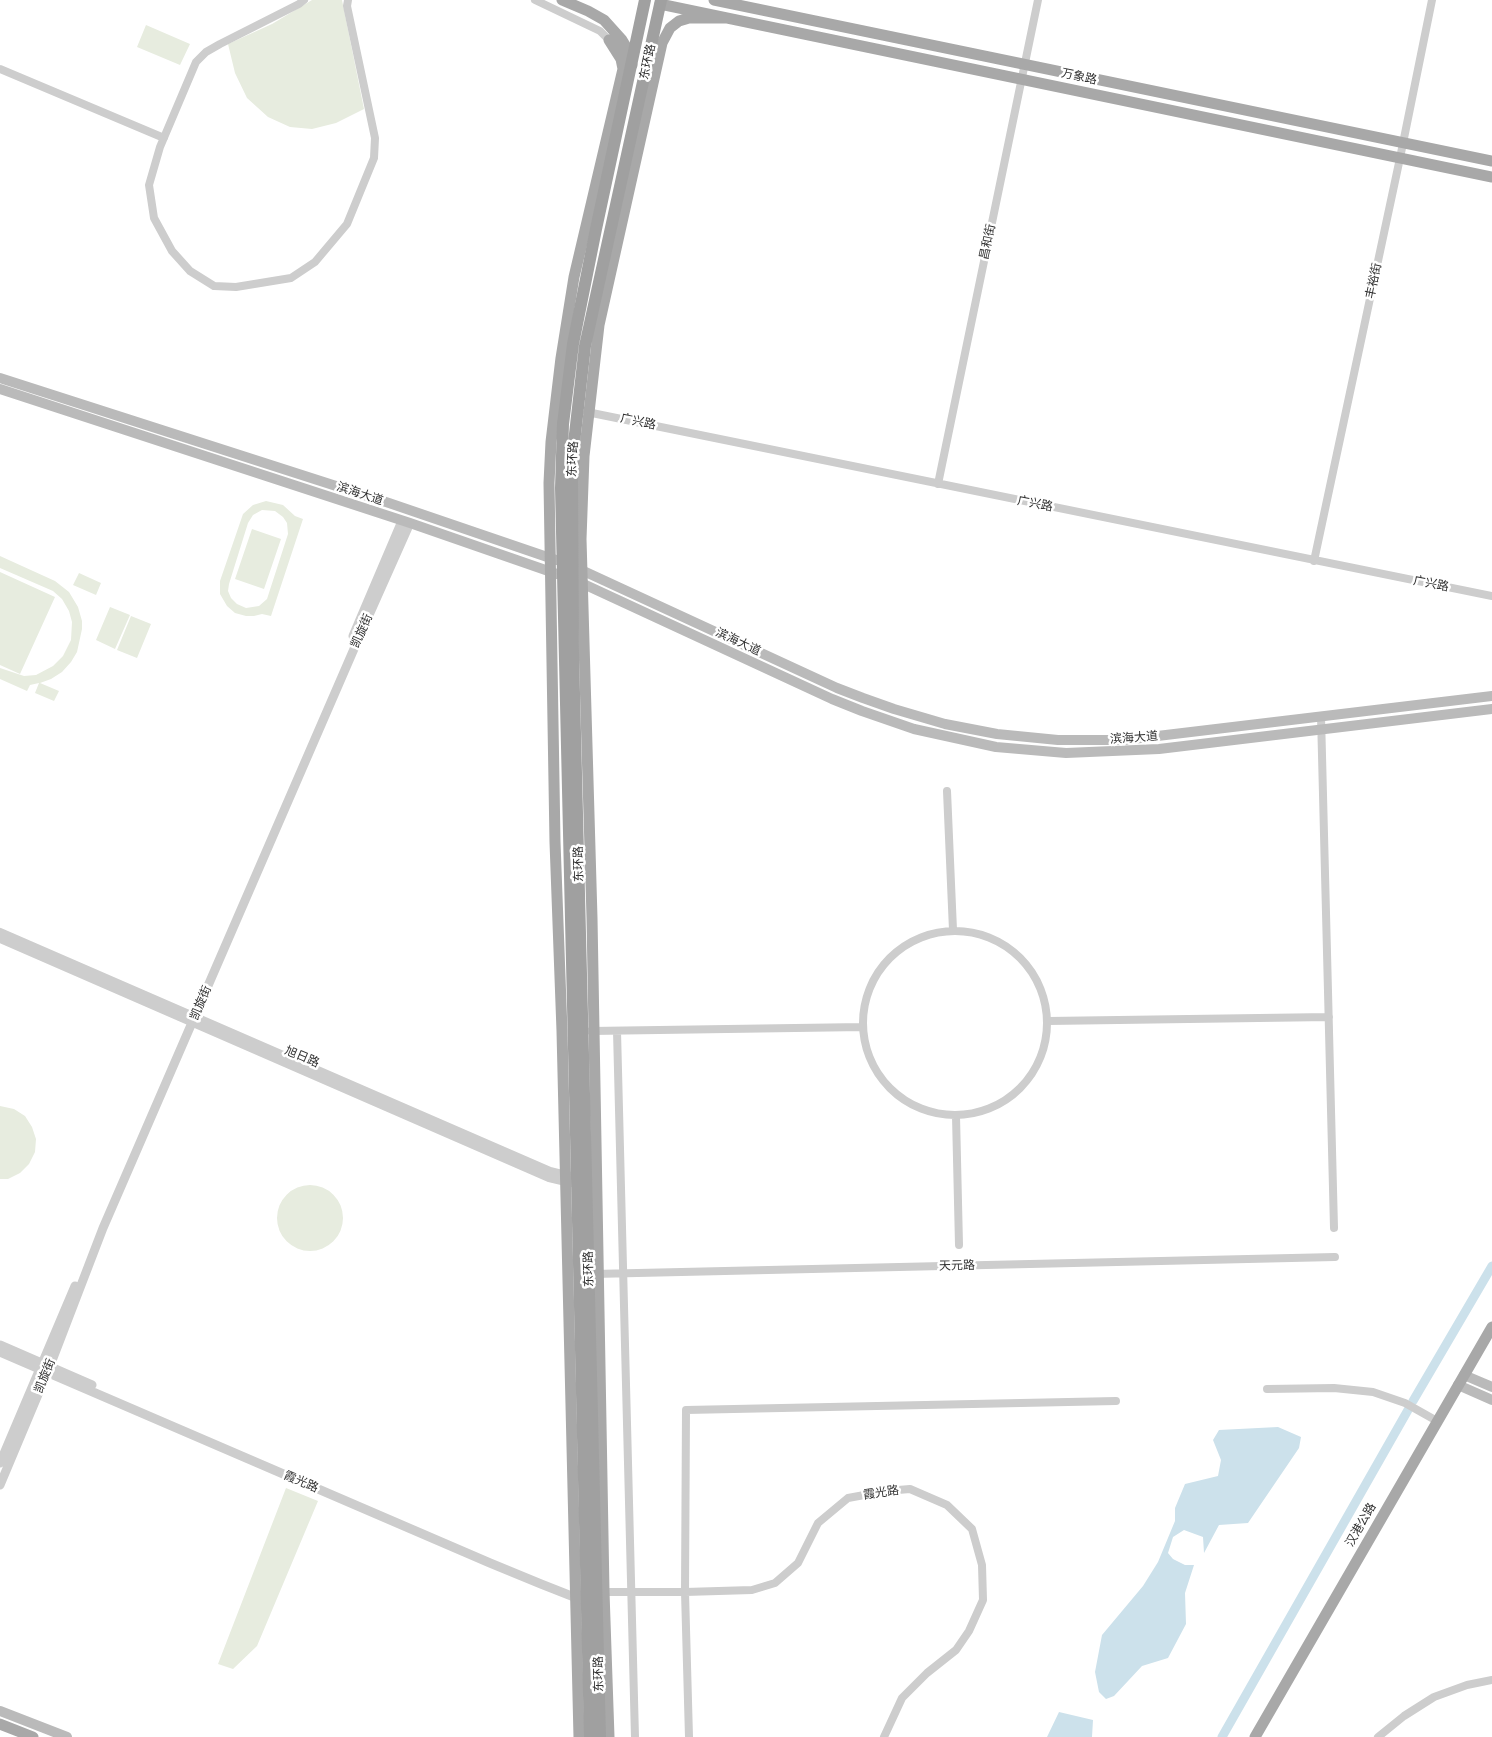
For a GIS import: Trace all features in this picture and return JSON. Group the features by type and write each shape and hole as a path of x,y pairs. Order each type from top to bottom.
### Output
{"highway":[{"name":"东环路","path":"590,1737 589,1274 581,1179 567,577 561,488 563,424 574,344 596,229 645,0"},
{"path":"645,0 660,2"},
{"name":"东环路","path":"566,564 572,482 583,411 585,346 660,2"},
{"name":"东环路","path":"589,1594 600,1737"}],"main road":[{"path":"562,0 604,20 622,40 628,50 632,65"},
{"name":"万象路","path":"714,0 1492,161"},
{"name":"万象路","path":"660,2 726,18 1492,177"},
{"path":"583,411 599,325 662,43 670,28 679,21 689,18 726,18"},
{"path":"609,40 621,59 623,69 574,276 561,358 549,483 567,577 589,1594 609,1737"},
{"name":"滨海大道","path":"0,378 380,500 566,564 837,688 894,709 968,729 1058,740 1124,740 1492,696"},
{"name":"滨海大道","path":"0,389 406,522 567,577 832,699 899,724 971,742 1042,752 1087,753 1159,749 1492,709"},
{"path":"579,1737 589,1594 589,1274 581,1179"},
{"name":"汉港公路","path":"1467,1376 1492,1326"},
{"name":"汉港公路","path":"1262,1737 1461,1386 1492,1339"},
{"path":"1467,1376 1492,1387"},
{"path":"1461,1386 1492,1400"},
{"name":"汉港公路","path":"1254,1737 1437,1421 1461,1386"},
{"path":"0,1711 67,1737"},
{"path":"0,1724 33,1737"}],"street":[{"path":"304,0 206,52 196,62 164,138 149,185 154,218 172,250 190,271 214,286 236,287 291,278 315,262 347,224 374,158 375,138 347,6 348,0"},
{"path":"535,0 600,31 609,40"},
{"name":"昌和街","path":"938,484 1038,0"},
{"name":"丰裕街","path":"1314,561 1432,0"},
{"path":"0,70 164,138"},
{"name":"广兴路","path":"583,411 1492,596"},
{"name":"凯旋街","path":"0,1485 45,1368 191,1019 406,522"},
{"path":"1321,716 1334,1228"},
{"path":"947,791 952,930"},
{"path":"952,930 982,934 1008,946 1029,967 1043,992 1048,1021 1044,1050 1032,1076 1025,1084 1011,1098 985,1111 956,1116 925,1111 896,1095 875,1071 864,1041 863,1008 873,978 893,953 921,936 952,930"},
{"name":"旭日路","path":"0,932 191,1019"},
{"name":"旭日路","path":"0,939 550,1171 581,1179"},
{"path":"1048,1021 1329,1017"},
{"path":"578,1031 863,1026"},
{"path":"617,1031 635,1737"},
{"path":"956,1116 959,1246"},
{"name":"天元路","path":"589,1274 1335,1257"},
{"name":"霞光路","path":"0,1345 45,1368"},
{"name":"霞光路","path":"0,1352 45,1368 523,1572 589,1594 752,1590 775,1583 798,1563 818,1523 848,1498 910,1489 947,1505 972,1529 982,1565 982,1600 969,1631 956,1650 927,1672 902,1698 884,1737"},
{"name":"凯旋街","path":"0,1463 45,1368"},
{"path":"1267,1389 1334,1388 1373,1392 1405,1403 1437,1421"},
{"path":"689,1737 685,1592 686,1410 1116,1401"},
{"path":"1378,1737 1404,1716 1434,1697 1467,1685 1492,1680"}],"shaded area":[{"path":"312,0 342,0 364,109 336,123 312,129 290,127 268,117 247,98 235,73 228,44 272,24"},
{"path":"146,25 190,44 180,65 137,47"},
{"path":"266,501 283,505 295,516 303,519 271,616 262,614 246,616 235,613 227,606 220,594 220,581 243,514 253,505","holes":["262,510 275,511 287,523 288,534 267,599 259,606 246,608 237,604 231,598 228,591 229,584 248,523 253,515"]},
{"path":"252,529 281,539 264,589 235,579"},
{"path":"0,556 55,581 69,592 78,607 82,629 77,652 62,672 40,683 59,691 54,701 35,693 39,683 30,685 27,691 0,679 0,668 24,676 36,675 53,666 63,656 71,640 72,622 69,611 62,599 53,591 0,568"},
{"path":"0,572 55,597 20,674 0,665"},
{"path":"79,573 101,583 96,595 73,585"},
{"path":"110,607 130,615 115,649 96,640"},
{"path":"131,616 151,624 137,658 117,650"},
{"path":"0,1106 14,1109 25,1116 32,1127 36,1139 35,1152 29,1164 20,1173 8,1179 0,1179"},
{"path":"310,1185 323,1187 338,1200 341,1205 343,1218 341,1231 328,1246 323,1249 310,1251 297,1249 282,1236 279,1231 277,1218 279,1205 292,1190 297,1187"},
{"path":"286,1488 318,1501 257,1646 233,1669 218,1664"}],"water":[{"path":"1278,1427 1301,1437 1299,1448 1248,1523 1219,1525 1204,1553 1203,1537 1184,1530 1173,1537 1168,1553 1173,1559 1185,1565 1194,1565 1185,1593 1186,1624 1168,1658 1142,1666 1114,1696 1106,1699 1099,1692 1095,1672 1102,1635 1143,1586 1158,1562 1175,1521 1175,1508 1185,1484 1218,1476 1221,1460 1213,1440 1219,1430"},
{"path":"1059,1712 1093,1720 1092,1737 1047,1737"}],"waterway":[{"path":"1413,1401 1492,1266"},
{"path":"1222,1737 1408,1410"}]}
